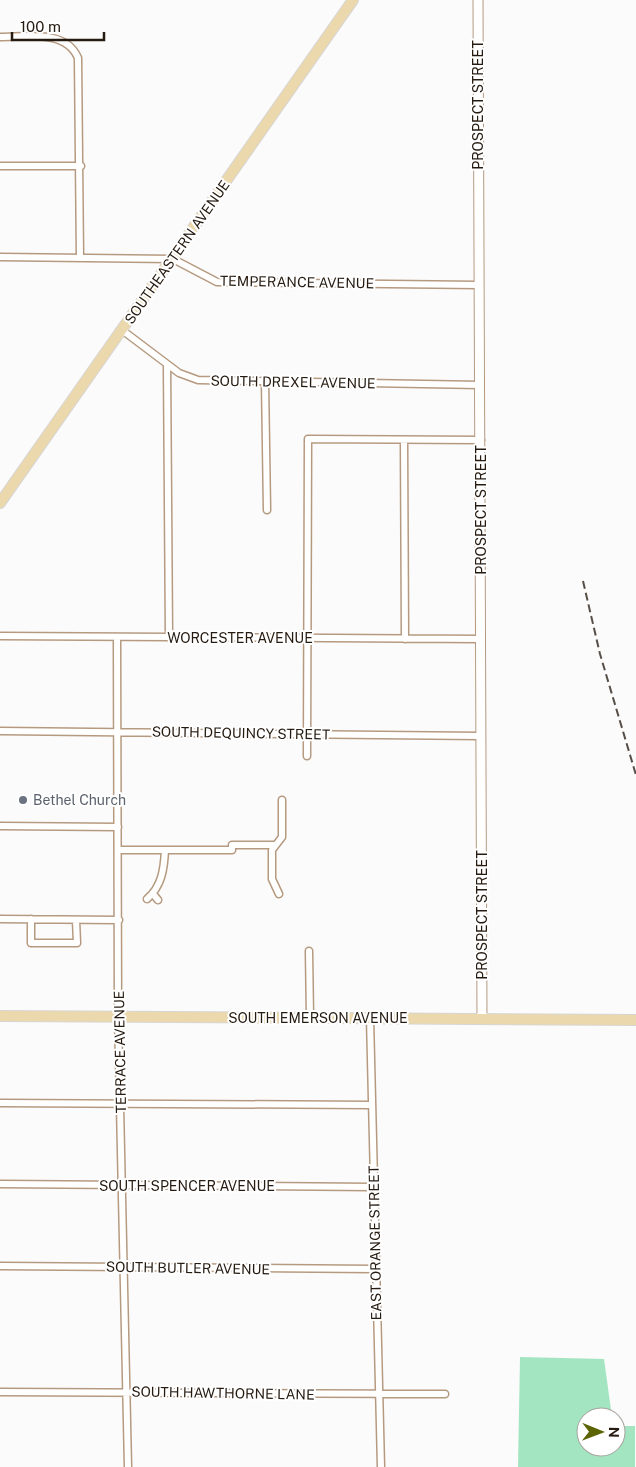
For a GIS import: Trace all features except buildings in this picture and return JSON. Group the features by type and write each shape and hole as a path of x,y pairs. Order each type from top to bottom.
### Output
{"main road":[{"name":"SOUTHEASTERN AVENUE","path":"0,503 353,0"},
{"name":"PROSPECT STREET","path":"478,0 482,1019"},
{"name":"SOUTH EMERSON AVENUE","path":"0,1016 636,1020"}],"street":[{"path":"0,38 51,37 63,41 72,47 80,65 80,258"},
{"path":"0,166 80,166"},
{"name":"TEMPERANCE AVENUE","path":"0,257 172,259 217,282 479,285"},
{"name":"SOUTH DREXEL AVENUE","path":"122,330 167,365 184,376 198,380 480,385"},
{"path":"167,365 169,638"},
{"path":"265,381 267,510"},
{"path":"307,756 308,439 480,440"},
{"path":"404,440 405,639"},
{"name":"WORCESTER AVENUE","path":"0,636 481,639"},
{"name":"TERRACE AVENUE","path":"117,637 118,1016 128,1467"},
{"name":"SOUTH DEQUINCY STREET","path":"0,731 481,736"},
{"path":"279,894 271,875 272,850 282,837 282,800"},
{"path":"0,826 118,827"},
{"path":"118,850 232,850 232,845 274,845"},
{"path":"147,899 153,894 164,874 164,850"},
{"path":"153,894 158,900"},
{"path":"0,919 118,920"},
{"path":"31,919 31,943 77,943 76,920"},
{"path":"309,951 310,1018"},
{"name":"EAST ORANGE STREET","path":"370,1018 380,1467"},
{"path":"0,1103 372,1106"},
{"name":"SOUTH SPENCER AVENUE","path":"0,1184 374,1187"},
{"name":"SOUTH BUTLER AVENUE","path":"0,1266 376,1269"},
{"name":"SOUTH HAWTHORNE LANE","path":"0,1392 445,1394"}],"green space":[{"path":"520,1357 604,1359 611,1407 576,1407 576,1457 626,1457 626,1426 635,1426 635,1467 518,1467"}],"railway":[{"path":"583,581 600,654 636,775"}],"place":[{"name":"Bethel Church","path":"23,800"}]}
